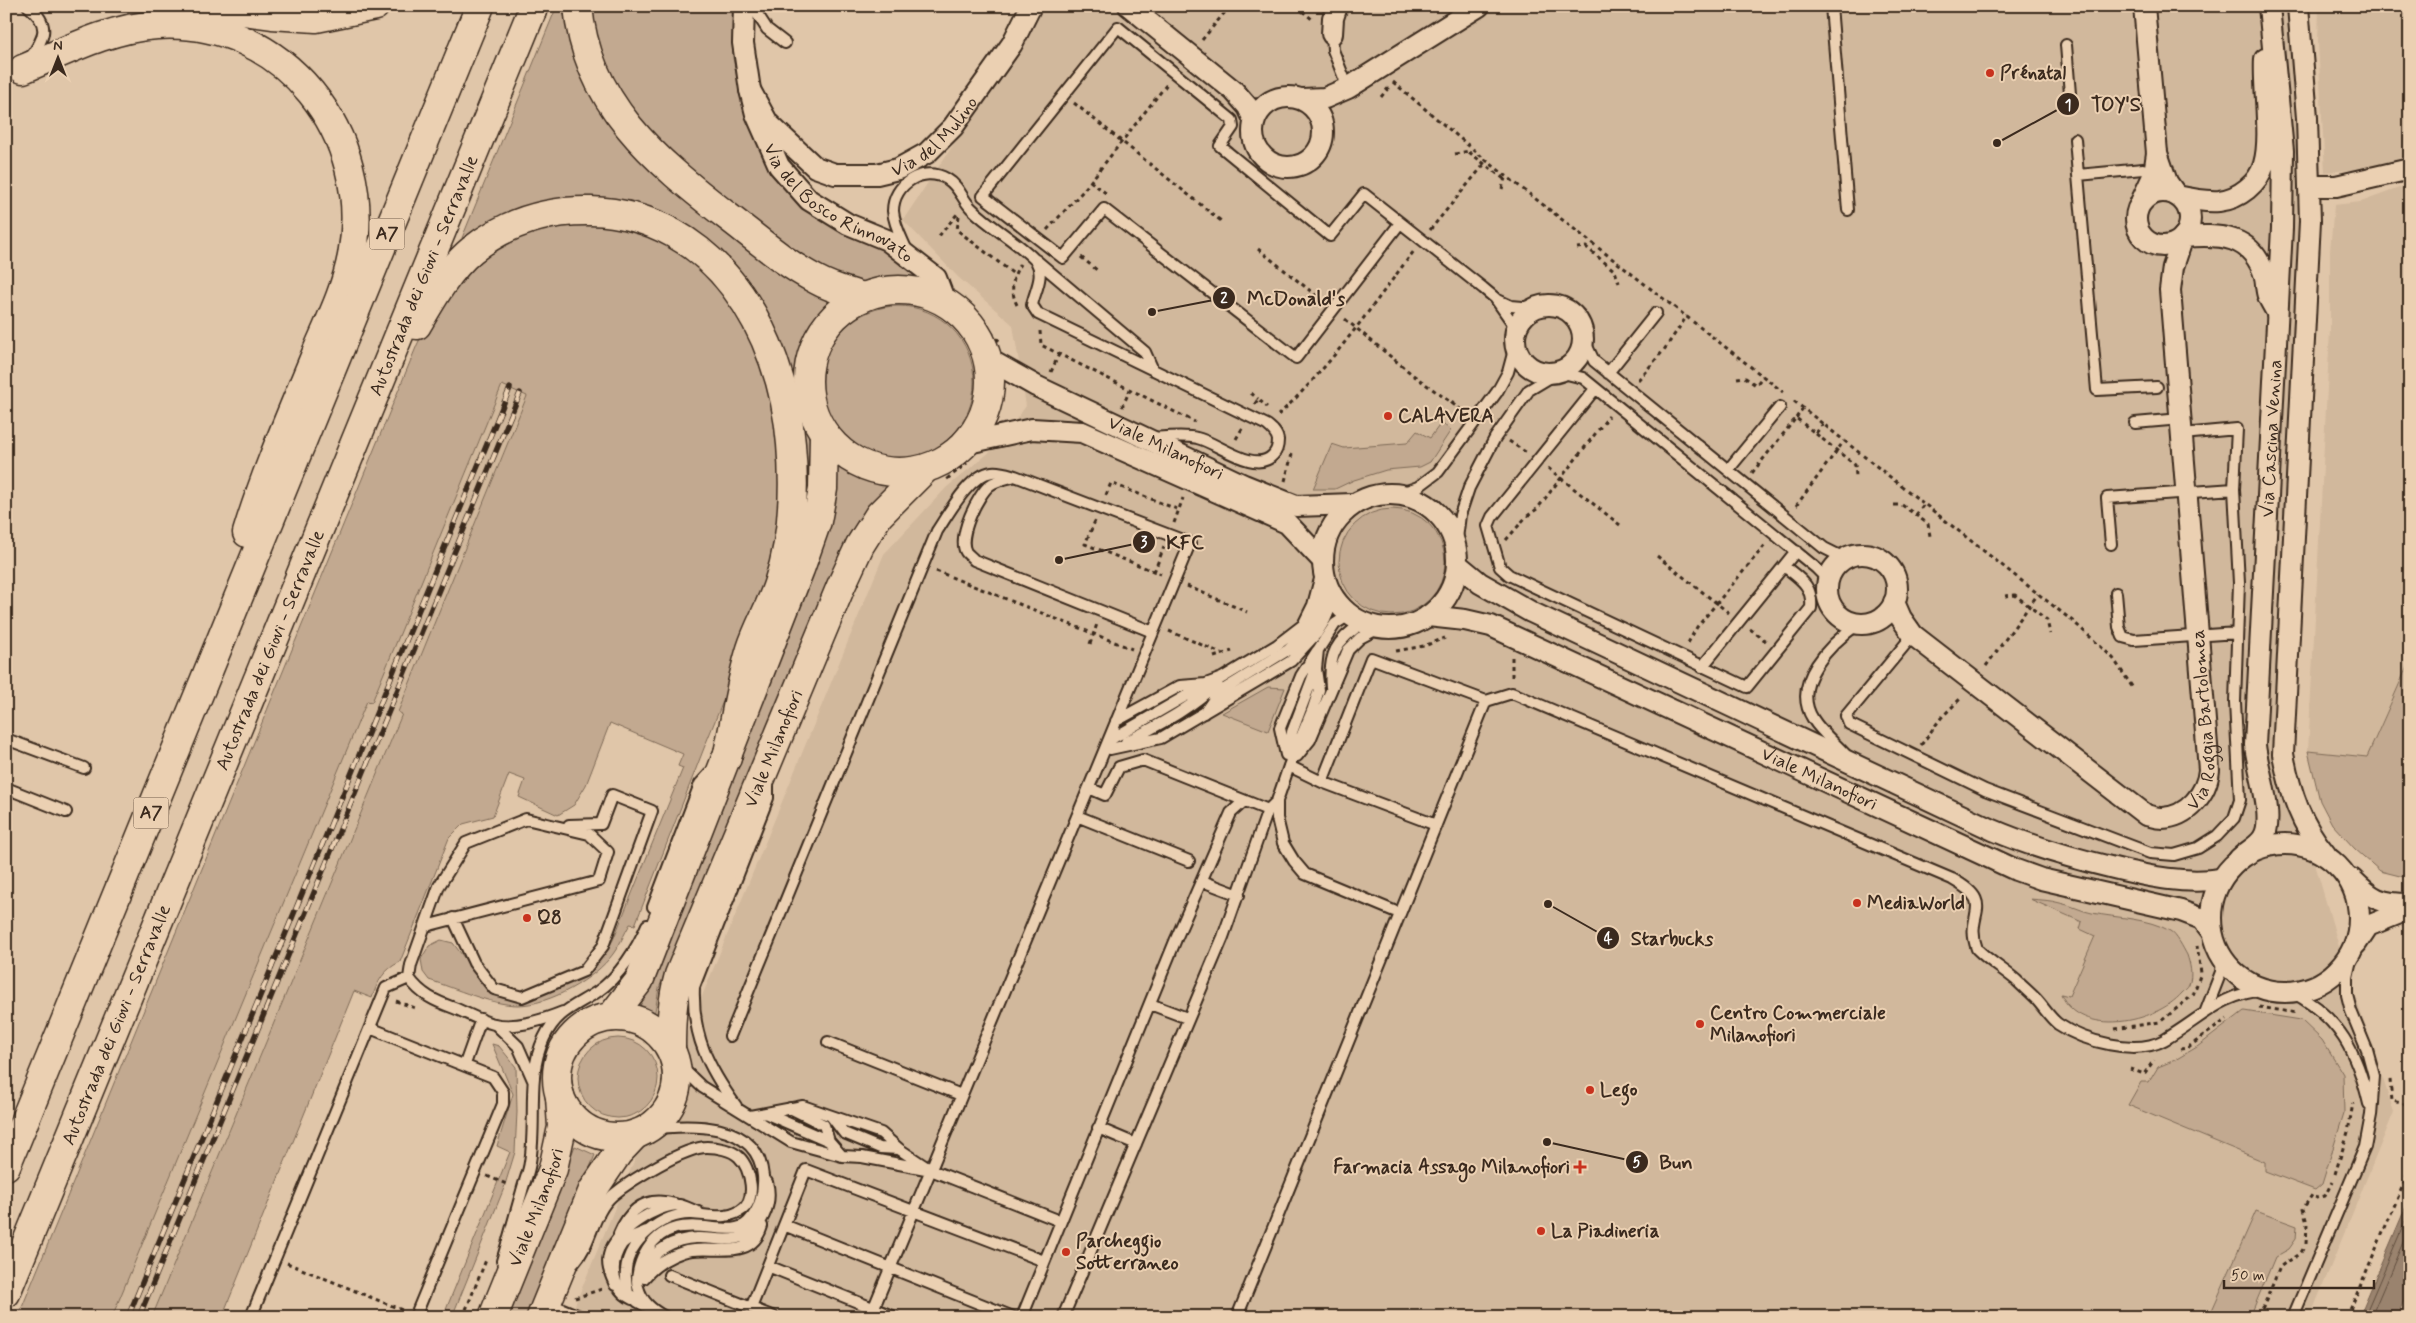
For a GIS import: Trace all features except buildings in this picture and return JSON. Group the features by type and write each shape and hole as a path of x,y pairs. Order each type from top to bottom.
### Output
{"main road":[{"path":"208,6 272,15 316,18 375,6"},
{"name":"A7","path":"6,1166 480,6"},
{"name":"Autostrada dei Giovi - Serravalle","path":"6,1293 373,394 534,6"},
{"path":"578,6 586,48 595,72 608,99 642,144 690,186 793,267 819,281 863,297"},
{"path":"14,73 99,37 135,28 179,25 222,33 262,51 302,81 330,118 349,162 356,195 356,222 348,274 263,486 213,652 190,718"},
{"path":"373,394 452,273 470,252 496,233 522,220 570,210 604,212 636,217 659,224 685,240 714,264 736,288 757,321 774,360 791,441 793,481 792,516 778,583 751,649 726,758"},
{"name":"Viale Milanofiori","path":"673,1055 671,1017 674,993 679,975 860,545 879,514 934,475 942,463 970,451 988,403 991,380 988,358 982,342 972,325 945,302 918,292 903,290 888,290 863,297 839,313 826,325 816,342 809,360 807,384 811,409 824,434 837,449 852,460 868,468 885,472 934,475"},
{"name":"Viale Milanofiori","path":"612,1017 639,981 817,521 823,489 824,434"},
{"path":"544,1310 566,1283 592,1190 618,1153 663,1116 674,1100 678,1081 673,1055 656,1030 635,1019 612,1017 591,1023 573,1036 562,1054 557,1075 560,1096 569,1113 582,1126 598,1134 617,1137 642,1132"},
{"name":"Viale Milanofiori","path":"493,1317 553,1169 562,1127 560,1096"}],"street":[{"name":"Via del Bosco Rinnovato","path":"744,6 744,50 750,90 756,114 779,166 809,200 848,224 887,240 936,278 945,302"},
{"name":"Via del Mulino","path":"793,148 815,167 835,174 877,174 898,169 927,153 953,127 1012,44 1031,6"},
{"path":"1129,6 1234,90 1248,108 1254,120"},
{"path":"1332,34 1333,18 1337,6"},
{"path":"1302,100 1325,98 1348,88 1479,6"},
{"path":"2144,6 2157,153 2154,174 2136,210 2135,221 2138,231 2144,239 2160,246 2176,242 2183,237 2188,229 2189,210 2167,182 2157,153"},
{"path":"2141,202 2149,195 2158,192 2168,192 2177,196 2204,201 2221,201 2239,195 2256,180 2264,164 2266,147 2264,76 2269,6"},
{"name":"Via Cascina Venina","path":"2239,859 2263,838 2267,826 2267,810 2255,745 2278,313 2283,151 2269,6"},
{"name":"Via Cascina Venina","path":"2298,6 2307,118 2310,221 2283,754 2288,780 2298,810 2312,838 2326,855"},
{"path":"1274,100 1258,112 1254,120 1252,131 1258,151 1269,162 1284,167 1295,167 1312,158 1321,144 1332,106 1348,88"},
{"name":"Via del Bosco Rinnovato","path":"750,90 768,123 793,148"},
{"path":"1234,90 1253,98 1274,100 1293,97 1302,100 1318,113 1323,133"},
{"path":"2309,186 2336,186 2410,169"},
{"path":"2183,237 2211,234 2230,237 2248,248 2256,258 2265,277 2267,295 2278,313"},
{"name":"Via Roggia Bartolomea","path":"1894,602 1901,618 1914,635 2098,780 2146,815 2162,818 2179,813 2192,805 2208,781 2209,770 2170,290 2173,267 2183,237"},
{"name":"Via Roggia Bartolomea","path":"2144,239 2161,265 2170,290"},
{"path":"1554,305 1568,310 1579,321 1584,340 1577,360 1559,372 1548,374 1536,371 1520,357 1516,337 1526,313 1534,308 1554,305"},
{"name":"Viale Milanofiori","path":"988,358 1036,386 1244,485 1296,506 1353,504"},
{"name":"Viale Milanofiori","path":"970,451 1032,429 1082,432 1287,524 1326,579 1364,622 1396,628 1413,624 1428,616 1443,602 1453,584 1457,555 1451,532 1442,517 1429,506 1414,498 1398,494 1375,495 1353,504 1336,518 1326,538 1326,579"},
{"path":"1858,554 1870,555 1881,560 1890,568 1895,578 1897,590 1889,611 1864,623 1840,616 1829,600 1827,590 1832,570 1839,562 1858,554"},
{"name":"Viale Milanofiori","path":"1457,555 1480,583 1531,612 1993,830 2059,855 2150,877 2184,882 2221,879"},
{"name":"Viale Milanofiori","path":"1428,616 1465,620 1491,626 2016,870 2041,879 2181,911 2202,919 2212,932"},
{"name":"Via Roggia Bartolomea","path":"1864,623 1895,627 1914,635"},
{"path":"2410,904 2394,904 2370,897 2326,855 2297,844 2267,845 2239,859 2221,879 2211,905 2212,932 2222,958 2240,978 2266,990 2292,992 2318,985 2339,969 2368,926 2410,909"},
{"path":"2344,871 2356,894 2360,921 2354,948"}],"lane":[{"path":"14,73 43,41 43,25 38,15 28,6"},
{"path":"752,6 766,29 785,43"},
{"path":"1831,6 1848,210"},
{"path":"1400,223 1296,358 1104,209 1063,258 983,196 1118,27 1232,120 1233,127 1220,146 1330,236 1364,194 1495,298 1511,306 1534,308"},
{"path":"1332,34 1332,50 1348,88"},
{"path":"2066,45 2070,94"},
{"path":"2075,139 2097,390 2157,387"},
{"path":"2078,175 2143,169 2154,174"},
{"path":"911,258 896,224 894,203 899,191 908,181 927,174 946,178 955,185 972,209 1029,254 1145,352 1153,370"},
{"path":"1029,254 1039,266 1040,273 1032,305 1034,311 1249,416 1274,431 1278,440 1277,449 1272,457 1256,462 1246,460 1197,438 1145,438"},
{"path":"1398,494 1418,487 1438,472 1497,392 1508,372 1516,337 1495,298"},
{"path":"1608,373 1656,313"},
{"path":"1584,340 1594,361 1824,548 1838,555 1858,554"},
{"path":"1457,555 1460,515 1469,488 1495,438 1529,390 1559,372 1583,378 1796,551 1823,575 1827,590"},
{"path":"1595,389 1492,516 1488,526 1500,567 1509,575 1747,687 1811,608 1812,597 1805,583 1784,566"},
{"path":"1728,470 1780,407"},
{"path":"1914,635 1846,716 1849,724 1985,790 2150,853 2174,855 2198,848 2217,836 2234,818 2240,800 2236,743 2239,583 2234,489 2237,429 2135,423"},
{"path":"730,1036 903,618 937,531 973,481 982,474 994,471 1015,476 1190,544 872,1312"},
{"path":"1015,476 999,480 989,486 979,499 966,527 963,539 965,551 974,560 1154,629"},
{"path":"2111,544 2107,498 2234,489"},
{"path":"1702,667 1796,551"},
{"path":"1107,748 1206,684 1222,678 1277,644 1303,625 1326,579"},
{"path":"1203,715 1218,693 1288,650 1309,629 1320,611 1326,579"},
{"path":"1107,748 1161,738 1291,662 1326,620 1326,579"},
{"path":"2116,593 2119,627 2123,637 2134,640 2198,634 2237,633"},
{"path":"1289,766 1280,728 1301,676 1335,624 1364,622"},
{"path":"1331,688 1329,666 1338,645 1350,631 1364,622"},
{"path":"1289,766 1310,740 1348,650 1360,638 1364,622"},
{"path":"1854,764 1812,719 1807,697 1810,678 1819,660 1840,636 1864,623"},
{"path":"1318,650 1316,669 1292,732 1289,766 1278,802 1277,818 1283,843 1305,874 1394,911"},
{"path":"1322,782 1371,658 1486,701 1512,693 1952,879 1968,888 1977,899 1978,908 1972,938 1977,949 2035,997 2057,1023 2075,1034 2101,1043 2143,1045 2162,1041 2225,1000 2245,991 2266,990"},
{"path":"1107,748 1177,716 1201,699 1222,678"},
{"path":"1116,721 1180,686 1206,684"},
{"path":"1237,1317 1486,701"},
{"path":"6,739 84,768"},
{"path":"495,1024 527,1023 562,1012 599,991 623,967 643,935 700,784 726,758"},
{"path":"1089,788 1105,794 1119,767 1143,760 1243,802 1268,810"},
{"path":"738,1109 714,1075 700,1042 693,1011 694,987 768,798 767,765"},
{"path":"1289,766 1322,782 1436,826"},
{"path":"6,788 66,812"},
{"path":"453,918 474,964 494,989 522,997 584,971 603,946 652,811 612,795 601,824 556,826"},
{"path":"1022,1317 1176,939 1231,813 1243,802"},
{"path":"1063,1317 1187,1018 1223,937 1268,810 1278,802"},
{"path":"1077,816 1189,861"},
{"path":"426,926 599,881 608,852 590,834 526,819 466,843 439,886 411,965 409,978 417,989 429,998 495,1024 518,1046 533,1080"},
{"path":"1202,881 1239,895"},
{"path":"2292,1317 2365,1147 2371,1115 2374,1076 2368,1050 2351,1011 2347,995 2347,977 2354,948"},
{"path":"2205,1013 2221,972 2222,958"},
{"path":"251,1317 386,988 409,978"},
{"path":"2292,992 2312,1003 2333,1022 2352,1051 2363,1080 2371,1115"},
{"path":"1150,1004 1187,1018"},
{"path":"487,1317 530,1164 533,1133 533,1080 537,1056 553,1022 562,1012"},
{"path":"465,1064 482,1019"},
{"path":"370,1028 465,1064 493,1077 503,1092 503,1104 415,1316"},
{"path":"828,1042 962,1095"},
{"path":"673,1055 702,1088 791,1142 842,1156 862,1157 930,1170 1060,1221"},
{"path":"750,1116 803,1106 830,1115 844,1133 880,1148 899,1149 930,1170"},
{"path":"790,1108 824,1125 829,1141 842,1156"},
{"path":"767,1114 829,1141"},
{"path":"637,1285 658,1263 683,1252 699,1249 735,1250 751,1243 761,1230 769,1190 761,1163 753,1148 736,1136 704,1126 642,1132"},
{"path":"1098,1128 1136,1144"},
{"path":"566,1283 575,1261 583,1251 596,1218 613,1195 677,1155 707,1147 730,1151 739,1157 746,1168 751,1188 749,1200 743,1210 729,1216 691,1214 674,1216 633,1236 622,1244 614,1266 615,1285"},
{"path":"654,1311 643,1299 637,1285 642,1260 650,1244 668,1231 686,1225 730,1230 747,1224 759,1207 763,1183 761,1163"},
{"path":"751,1308 806,1170 1044,1261"},
{"path":"665,1317 623,1295 615,1285 608,1270 609,1255 625,1218 638,1206 662,1200 711,1216"},
{"path":"784,1225 1013,1317"},
{"path":"638,1302 628,1293 626,1270 632,1250 648,1230"},
{"path":"768,1266 872,1312 895,1317"},
{"path":"669,1275 774,1317"},
{"path":"544,1310 582,1317"}],"path":[{"path":"1190,56 1230,6"},
{"path":"1378,69 1486,162 1687,316 2075,623 2113,658 2133,688"},
{"path":"1040,239 1083,191 1176,74"},
{"path":"1382,98 1393,82"},
{"path":"1064,94 1220,220"},
{"path":"1469,152 1472,148"},
{"path":"1456,154 1469,152 1486,162"},
{"path":"1277,416 1306,387 1356,328 1422,240 1486,162"},
{"path":"1502,189 1505,177"},
{"path":"939,236 960,210 957,230 1015,275"},
{"path":"1577,248 1586,248 1616,271 1618,283"},
{"path":"1071,249 1098,271"},
{"path":"1258,250 1413,375 1451,404 1454,400"},
{"path":"1600,259 1605,252"},
{"path":"1021,311 1014,298 1012,283 1029,254"},
{"path":"1629,390 1664,350 1687,316"},
{"path":"1040,327 1041,345 1198,423"},
{"path":"1049,376 1059,354"},
{"path":"1413,375 1416,370"},
{"path":"1737,378 1744,376 1756,386 1763,376"},
{"path":"1250,393 1281,421"},
{"path":"1232,440 1238,438 1258,399"},
{"path":"1492,545 1507,540 1526,517 1536,509 1595,437 1616,406"},
{"path":"1744,483 1803,408"},
{"path":"1796,418 1855,465 1856,476"},
{"path":"1816,433 1823,424"},
{"path":"1787,518 1844,441"},
{"path":"1290,487 1284,484 1292,449"},
{"path":"934,475 970,451"},
{"path":"1179,510 1111,483 1085,544 1172,585 1246,612"},
{"path":"1894,505 1902,504 1928,524 1930,536"},
{"path":"1916,515 1924,504"},
{"path":"1680,657 1697,627 1774,534"},
{"path":"1657,556 1776,649"},
{"path":"924,566 1142,659"},
{"path":"2005,596 2015,595 2046,620 2050,634"},
{"path":"1154,629 1220,653"},
{"path":"1214,657 1220,653 1232,651"},
{"path":"1512,654 1512,693"},
{"path":"2251,1006 2302,1014"},
{"path":"2178,1049 2187,1048 2231,1016"},
{"path":"2130,1069 2144,1074 2157,1057"},
{"path":"2258,1317 2280,1267 2285,1261 2302,1253 2307,1242 2307,1223 2303,1209 2312,1195 2317,1198 2325,1196 2334,1177 2348,1132 2353,1099"},
{"path":"2347,1317 2410,1169"},
{"path":"275,1258 415,1316"},
{"path":"566,1283 571,1299 615,1285"}],"shaded area":[{"path":"590,6 734,6 733,58 741,97 758,143 775,171 883,245 930,284 887,279 862,284 807,262 642,132 602,61"},
{"path":"1046,6 2298,6 2307,118 2283,754 2340,950 2394,1112 2310,1317 570,1317 884,554 947,487 996,447 1026,406 1013,325 958,277 903,220"},
{"path":"2319,6 2410,6 2410,154 2378,168 2325,172 2318,43"},
{"path":"556,8 562,8 568,30 592,85 834,296 824,306 808,330 798,358 796,372 798,401 811,442 814,459 812,484 802,532 773,330 633,208 467,243 462,238"},
{"path":"2410,184 2410,660 2367,757 2308,751 2330,331 2330,251 2334,205 2361,202"},
{"path":"615,222 686,252 728,295 760,355 775,408 783,493 769,588 635,925 630,924 613,954 595,973 570,989 543,1001 530,1004 507,1004 485,999 429,980 423,972 421,959 429,946 441,940 453,943 489,991 523,999 587,972 600,960 613,940 683,768 678,766 683,754 610,723 586,785 574,805 558,815 519,797 525,780 509,774 493,816 463,824 449,838 400,962 385,972 372,998 354,991 222,1317 152,1317 402,714 398,712 527,396 502,385 372,702 367,701 112,1317 18,1317 417,345 434,310 466,267 537,225"},
{"path":"898,306 913,307 927,312 952,328 968,353 973,367 973,397 968,411 952,436 927,452 913,457 898,458 883,457 869,452 844,436 828,411 823,397 822,382 823,367 828,353 844,328 869,312 883,307"},
{"path":"502,385 527,396 398,712 402,714 152,1317 112,1317 367,700 372,702"},
{"path":"1441,423 1451,430 1430,462 1420,467 1386,470 1354,480 1335,489 1313,489 1332,444 1344,448 1407,443 1417,431 1430,438"},
{"path":"832,459 860,476 891,486 872,503 850,533 659,988 654,1017 638,1009 652,985 816,556"},
{"path":"1392,509 1412,513 1430,524 1441,542 1445,562 1441,582 1430,600 1412,611 1392,615 1372,611 1354,600 1343,582 1339,562 1343,542 1354,524 1372,513"},
{"path":"2410,660 2410,877 2408,878 2380,871 2355,849 2332,824 2320,801 2308,751 2367,757"},
{"path":"1268,687 1285,688 1268,731 1222,713"},
{"path":"2030,899 2052,901 2092,913 2152,923 2170,931 2187,955 2191,973 2188,986 2170,1004 2138,1018 2119,1022 2101,1021 2085,1017 2071,1008 2061,994 2069,996 2095,936 2080,929 2082,922"},
{"path":"2244,1011 2301,1020 2322,1040 2343,1074 2344,1113 2322,1184 2315,1190 2265,1171 2265,1162 2128,1105 2141,1082 2149,1082 2158,1067 2175,1060 2197,1047"},
{"path":"610,1038 626,1038 647,1049 658,1070 658,1086 647,1107 626,1118 610,1118 596,1112 584,1100 578,1086 578,1070 584,1056 596,1044"},
{"path":"492,1044 499,1046 516,1067 517,1112 515,1152 504,1188 452,1317 443,1317 510,1152 497,1146 513,1094"},
{"path":"575,1146 595,1155 529,1317 505,1317"},
{"path":"2256,1211 2297,1226 2296,1239 2289,1249 2275,1257 2250,1317 2209,1317"}],"water":[{"path":"2410,1197 2410,1286 2397,1317 2359,1317"}],"railway":[{"path":"128,1317 510,388"},
{"path":"139,1317 520,393"}],"place":[{"name":"Prénatal","path":"1990,73"},
{"name":"TOY'S","path":"1997,143"},
{"name":"McDonald's","path":"1152,312"},
{"name":"CALAVERA","path":"1388,416"},
{"name":"KFC","path":"1059,560"},
{"name":"MediaWorld","path":"1857,903"},
{"name":"Starbucks","path":"1548,904"},
{"name":"Q8","path":"527,918"},
{"name":"Centro Commerciale Milanofiori","path":"1700,1024"},
{"name":"Lego","path":"1590,1090"},
{"name":"Bun","path":"1547,1142"},
{"name":"Farmacia Assago Milanofiori","path":"1580,1167"},
{"name":"La Piadineria","path":"1541,1231"},
{"name":"Parcheggio Sotterraneo","path":"1066,1252"}]}
